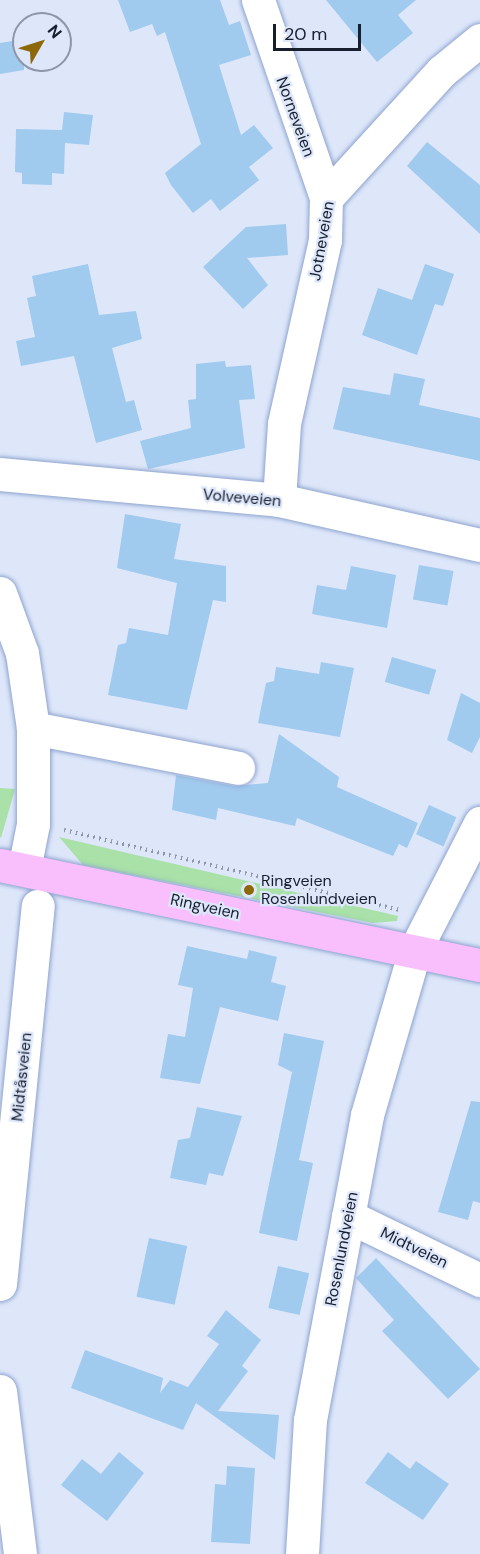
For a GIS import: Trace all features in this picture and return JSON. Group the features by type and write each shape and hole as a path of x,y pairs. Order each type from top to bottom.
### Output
{"main road":[{"name":"Ringveien","path":"12,867 480,965"}],"street":[{"name":"Norneveien","path":"258,0 326,198"},
{"name":"Jotneveien","path":"279,500 284,424 325,240 326,198 442,71 480,39"},
{"name":"Volveveien","path":"0,474 279,500 480,545"},
{"path":"0,593 22,653 33,728 33,824 12,867"},
{"path":"33,728 238,768"},
{"name":"Rosenlundveien","path":"302,1554 310,1420 367,1115 415,950 480,823"},
{"name":"Midtåsveien","path":"0,1284 39,906"},
{"name":"Midtveien","path":"348,1216 480,1280"},
{"path":"0,1391 20,1554"}],"path":[{"path":"54,829 405,911"}],"green space":[{"path":"0,788 15,789 1,838 0,837"},
{"path":"59,837 398,916 397,921 373,923 83,865"}],"building":[{"path":"118,0 220,0 229,25 240,21 251,55 219,65 241,135 254,125 273,148 249,167 259,180 220,211 211,199 193,213 171,185 165,173 201,144 165,32 157,36 152,24 130,32"},
{"path":"326,0 416,0 398,15 413,33 377,62"},
{"path":"12,41 12,72 0,74 0,43"},
{"path":"64,112 93,115 89,145 65,143 64,174 52,173 52,185 22,184 22,173 15,172 16,129 62,130"},
{"path":"427,142 480,185 480,234 407,166"},
{"path":"286,224 288,255 247,258 268,285 243,309 203,267 246,227"},
{"path":"88,264 99,315 136,311 142,339 112,348 126,402 134,400 142,430 96,443 74,356 21,366 16,341 35,337 27,298 36,296 32,276"},
{"path":"425,264 454,274 443,306 435,304 417,355 362,335 378,288 412,300"},
{"path":"225,361 226,367 251,365 255,399 239,400 245,448 148,469 140,441 191,428 188,400 196,399 196,364"},
{"path":"394,373 425,379 419,405 480,418 480,461 333,429 343,387 390,395"},
{"path":"125,514 181,524 174,559 226,566 226,602 213,600 187,710 108,695 118,645 126,643 129,628 168,635 177,583 117,568"},
{"path":"419,565 453,571 447,606 413,599"},
{"path":"351,566 396,575 387,628 312,614 317,585 346,590"},
{"path":"392,657 436,670 429,695 385,682"},
{"path":"321,662 354,668 340,737 258,723 266,683 274,681 276,667 319,674"},
{"path":"461,693 480,703 480,737 472,753 447,740"},
{"path":"279,734 339,777 337,787 418,823 407,848 399,844 393,856 297,818 295,826 218,808 216,820 172,810 176,775 234,786 268,783"},
{"path":"429,805 456,817 443,846 416,834"},
{"path":"187,946 247,959 249,950 277,957 271,982 286,986 278,1021 220,1007 200,1084 160,1078 168,1034 185,1037 193,988 178,985"},
{"path":"284,1033 324,1041 299,1160 313,1163 297,1241 259,1233 292,1072 278,1065"},
{"path":"471,1101 480,1102 480,1203 473,1201 468,1220 438,1212"},
{"path":"197,1107 242,1116 223,1176 209,1173 206,1185 170,1178 178,1140 190,1138"},
{"path":"149,1238 187,1246 175,1305 137,1297"},
{"path":"376,1258 480,1369 448,1399 382,1331 394,1320 356,1278"},
{"path":"278,1266 309,1273 300,1315 268,1308"},
{"path":"226,1310 261,1340 242,1366 248,1371 218,1411 279,1415 275,1460 196,1403 183,1430 71,1388 85,1350 163,1378 160,1393 170,1380 188,1387 219,1344 207,1336"},
{"path":"119,1452 144,1473 107,1521 61,1485 82,1459 101,1474"},
{"path":"388,1452 410,1469 416,1461 449,1484 423,1520 365,1483"},
{"path":"227,1466 255,1468 250,1544 211,1542 215,1484 226,1485"}],"place":[{"name":"Ringveien Rosenlundveien","path":"249,890"}]}
